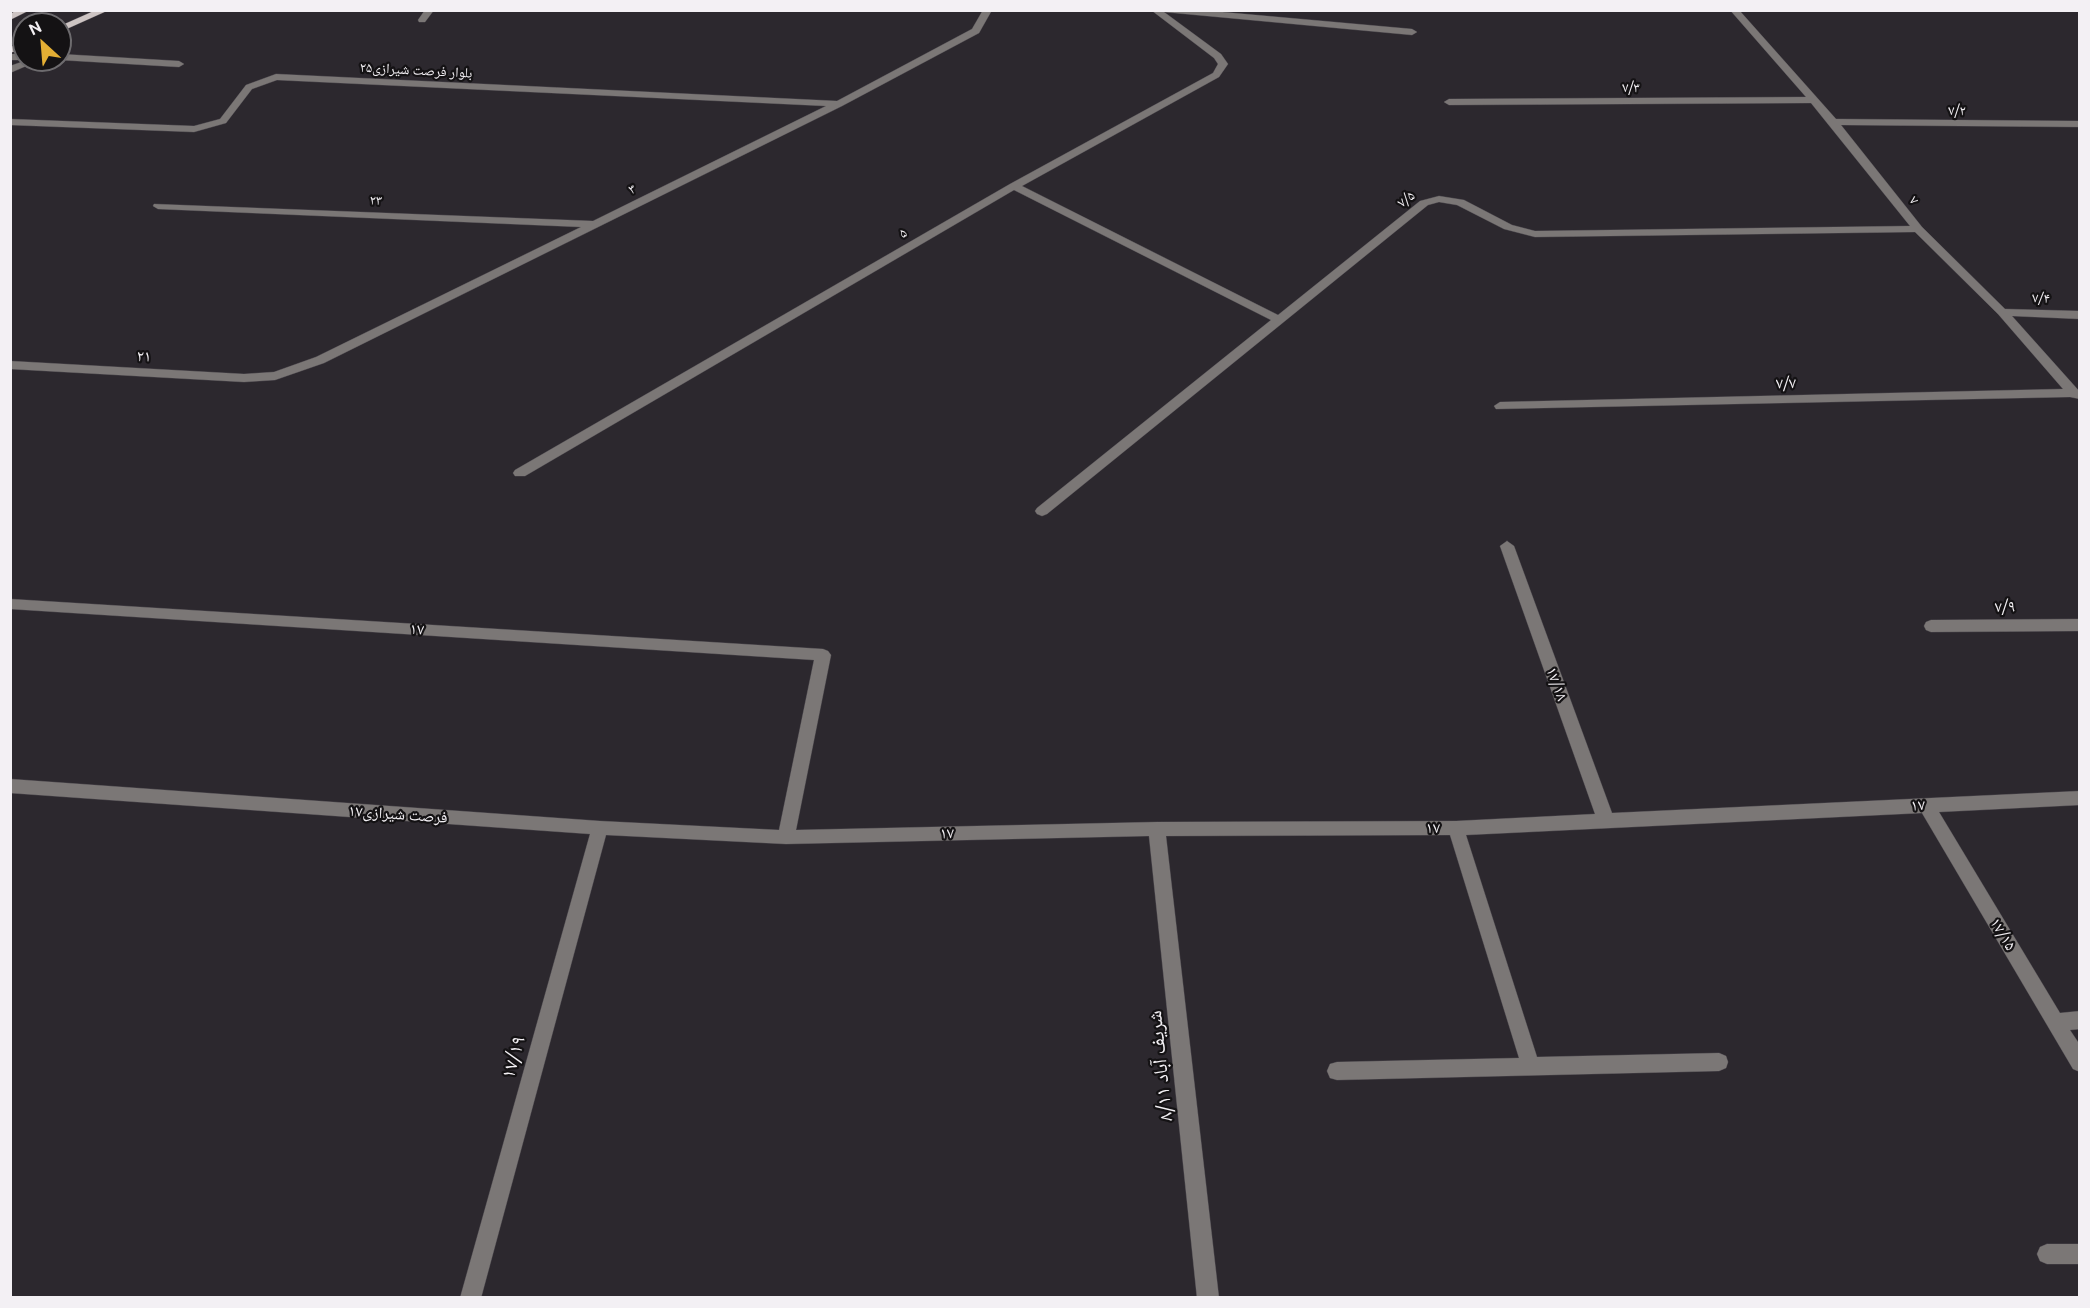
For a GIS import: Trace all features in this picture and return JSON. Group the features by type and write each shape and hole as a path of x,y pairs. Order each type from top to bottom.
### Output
{"main road":[{"path":"10,17 26,10"},
{"path":"72,25 105,10"}],"street":[{"path":"422,20 430,10"},
{"name":"۳","path":"275,376 320,360 839,104 976,31 988,10"},
{"name":"۵","path":"520,472 1014,186 1216,75 1223,64 1218,56 1155,10"},
{"path":"1165,10 1412,32"},
{"name":"۷","path":"1734,10 1833,122 1918,229 2002,312 2076,396"},
{"path":"72,58 179,64"},
{"name":"بلوار فرصت شیرازی۲۵","path":"10,122 194,129 222,121 249,87 276,77 839,104"},
{"name":"۷/۳","path":"1449,102 1813,100"},
{"name":"۷/۲","path":"1833,122 2079,124"},
{"path":"1014,186 1280,320"},
{"name":"۷/۵","path":"1042,511 1424,203 1439,199 1460,202 1508,227 1535,234 1918,229"},
{"name":"۲۳","path":"158,206 594,224"},
{"name":"۷/۴","path":"2002,312 2079,315"},
{"name":"۲۱","path":"10,365 244,378 275,376"},
{"name":"۷/۷","path":"1500,406 2076,396"},
{"name":"۱۷/۱۸","path":"1507,546 1606,821"},
{"name":"۱۷","path":"10,603 823,655 786,837 1157,829 1456,828 2079,798"},
{"name":"۷/۹","path":"1931,626 2079,625"},
{"name":"۱۷فرصت شیرازی","path":"10,786 600,828 786,837"},
{"name":"۱۷/۱۵","path":"1926,805 2079,1063"},
{"name":"۱۷/۱۹","path":"470,1298 600,828"},
{"path":"1456,828 1531,1067"},
{"name":"شریف آباد ۸/۱۱","path":"1157,829 1208,1298"},
{"path":"2055,1022 2079,1020"},
{"path":"1338,1071 1719,1062"},
{"path":"2047,1254 2079,1254"}]}
